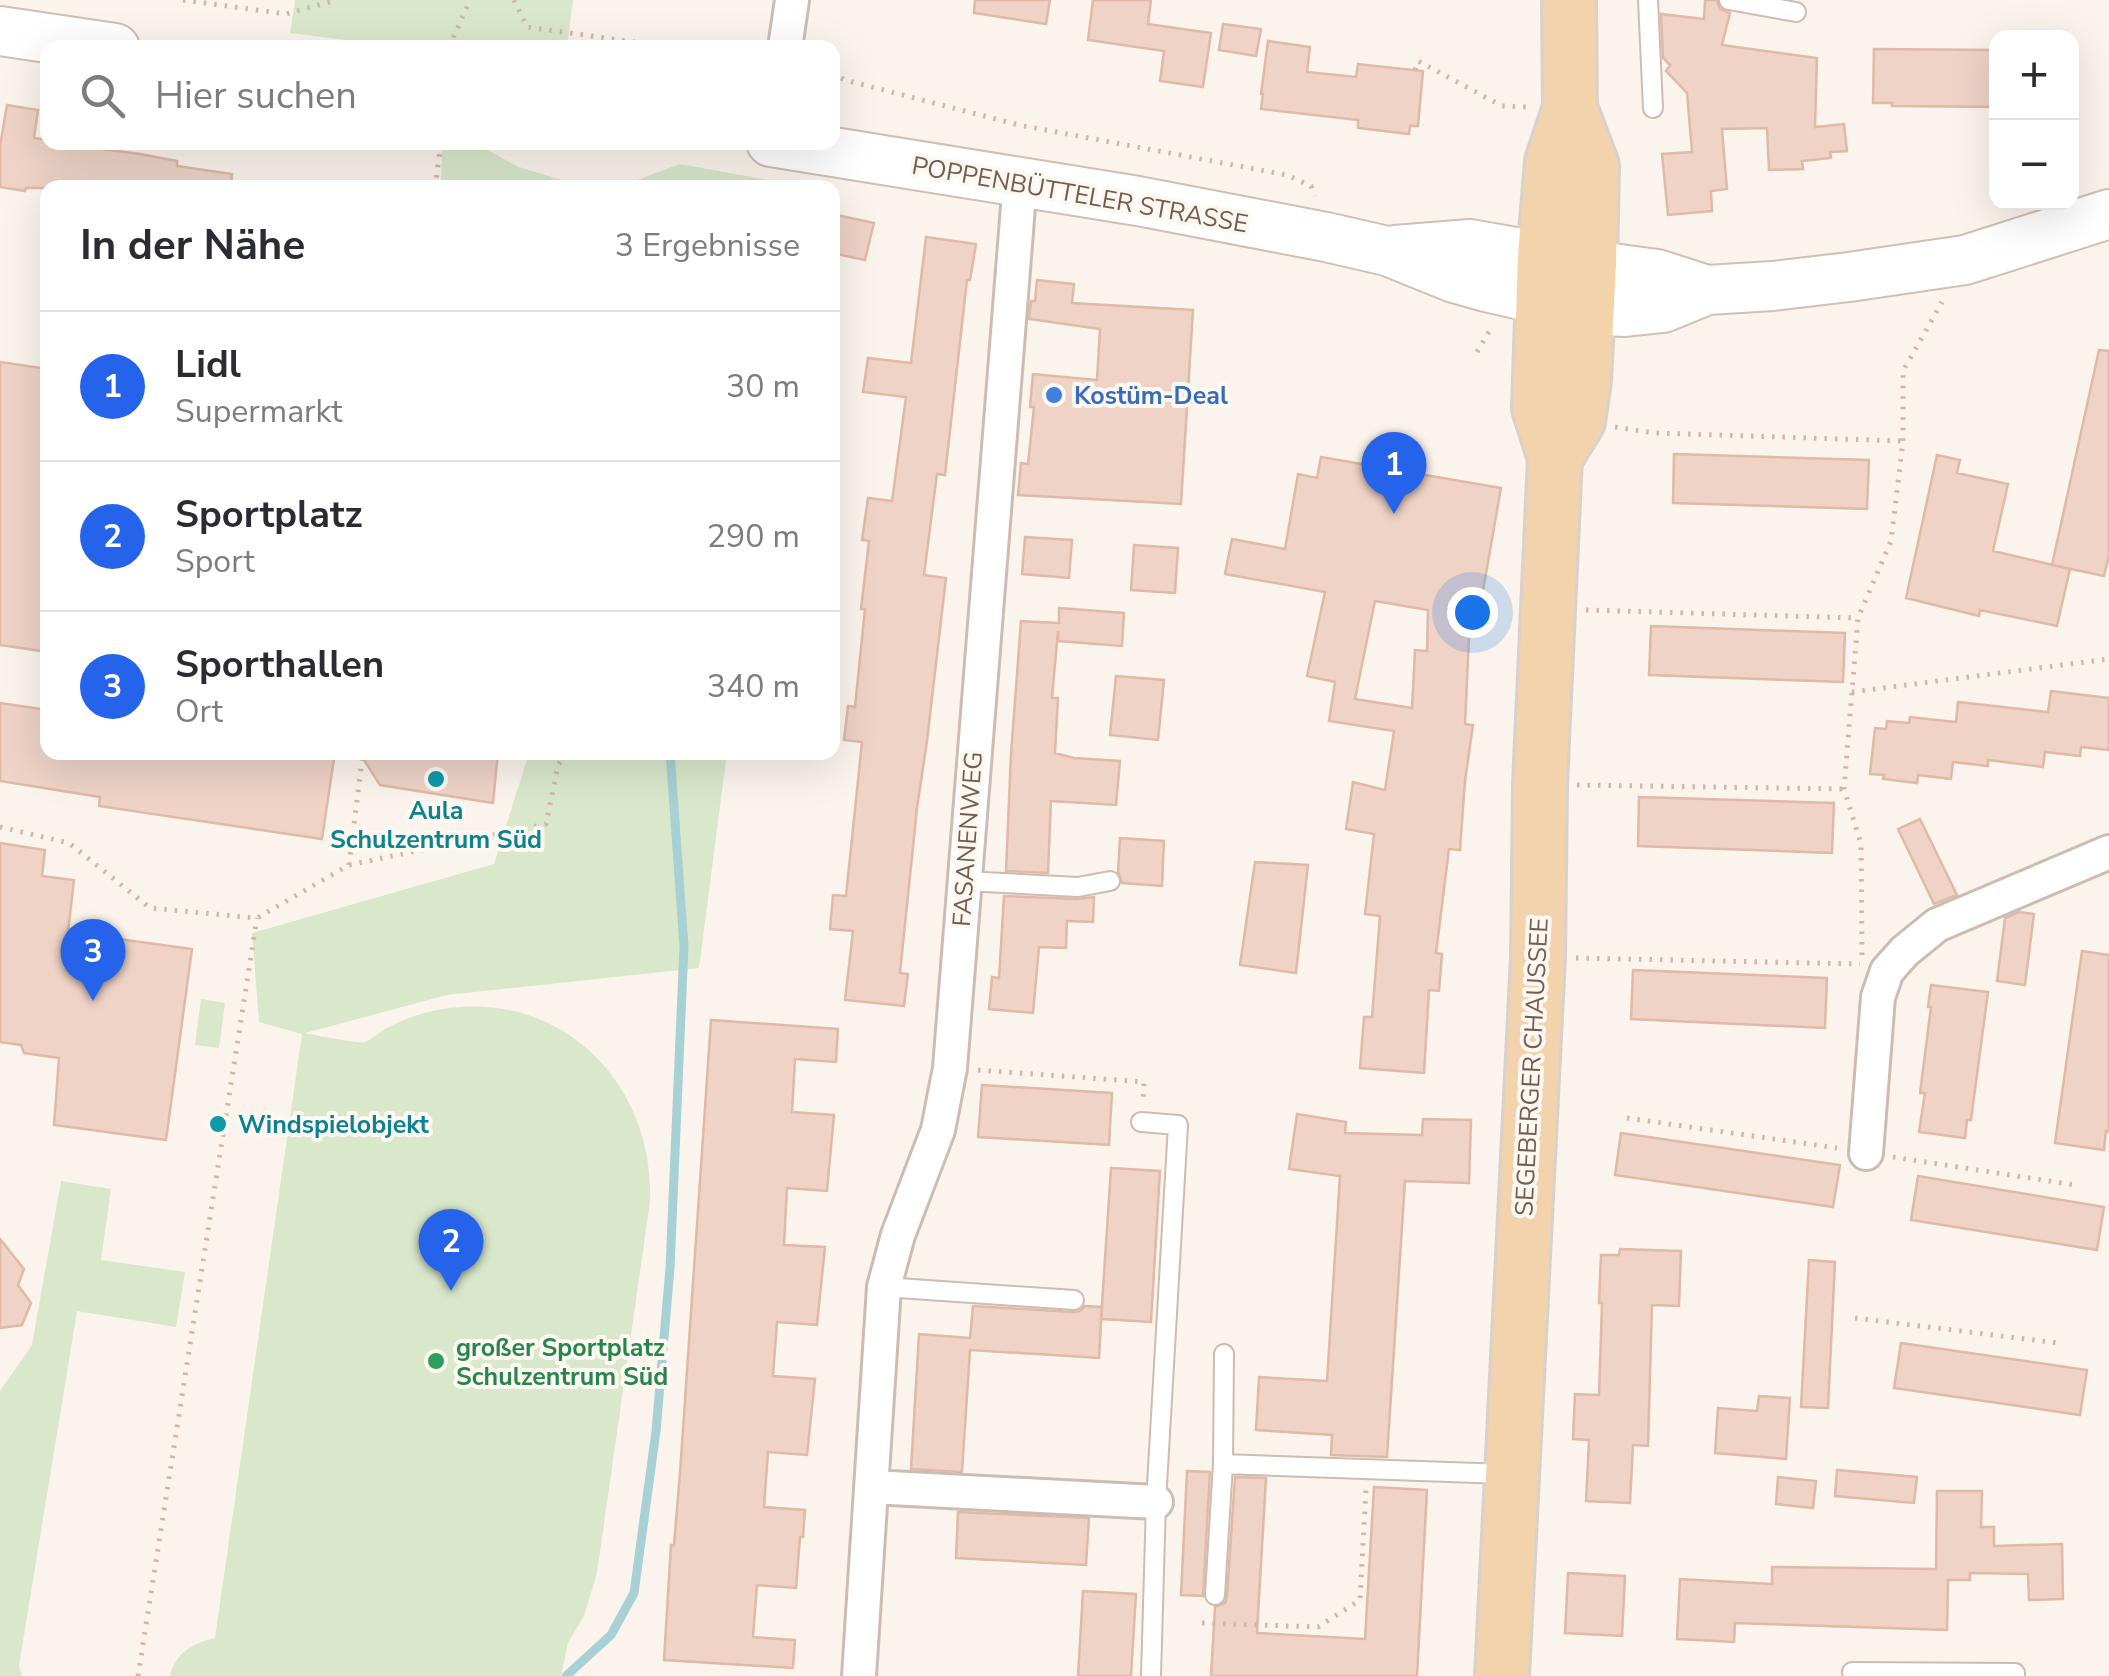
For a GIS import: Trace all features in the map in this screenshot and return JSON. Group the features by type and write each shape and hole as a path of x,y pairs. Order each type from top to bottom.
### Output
{"main road":[{"name":"SEGEBERGER CHAUSSEE","path":"1502,1676 1538,958 1548,608 1567,440 1584,380 1566,284 1592,166 1570,108 1569,0"},
{"path":"0,30 64,40"},
{"name":"POPPENBÜTTELER STRASSE","path":"818,150 1138,201 1387,251 1470,244 1624,312 1663,308 1707,290 1849,278 1965,260 2109,214"}],"street":[{"path":"786,40 792,0"},
{"name":"FASANENWEG","path":"858,1676 884,1287 898,1236 938,1130 950,1068 1020,181"},
{"path":"1866,1153 1878,997 1887,971 1936,925 2109,852"},
{"path":"871,1487 1156,1502"}],"lane":[{"path":"1648,0 1653,108"},
{"path":"1729,0 1796,12"},
{"path":"964,881 1078,886 1110,881"},
{"path":"1142,1122 1178,1125 1156,1502 1151,1676"},
{"path":"884,1287 1074,1300"},
{"path":"1215,1595 1224,1354"},
{"path":"1222,1464 1510,1474"},
{"path":"1852,1672 2015,1672 2015,1676"}],"path":[{"path":"183,0 286,14 337,0"},
{"path":"453,40 470,0"},
{"path":"514,0 527,27 620,40"},
{"path":"1415,70 1418,61 1502,106 1570,108"},
{"path":"840,77 1019,124 1286,175 1311,186 1326,237"},
{"path":"436,180 439,150"},
{"path":"1538,958 1862,964 1861,844 1844,789 1858,618 1892,541 1903,442 1904,370 1965,260"},
{"path":"1567,440 1655,432 1903,442"},
{"path":"1548,608 1858,618"},
{"path":"1852,692 2109,659"},
{"path":"349,865 362,760"},
{"path":"0,826 69,843 150,908 257,918 349,865 546,824 562,760"},
{"path":"1540,784 1844,789"},
{"path":"138,1676 257,918"},
{"path":"950,1068 1144,1082 1142,1122"},
{"path":"1628,1118 2075,1185"},
{"path":"1854,1318 2058,1343"},
{"path":"1202,1623 1318,1627 1360,1600 1368,1470"}],"green space":[{"path":"295,0 573,0 568,40 346,40 290,33"},
{"path":"442,150 487,150 519,167 562,180 441,180"},
{"path":"680,164 768,180 637,180"},
{"path":"527,760 726,760 699,968 447,995 305,1033 365,1042 408,1018 449,1008 492,1007 531,1016 566,1033 596,1057 620,1087 637,1121 648,1160 650,1202 597,1573 584,1616 568,1643 561,1676 170,1676 176,1661 187,1650 215,1638 302,1034 259,1022 252,933 494,864"},
{"path":"201,999 225,1003 219,1048 195,1045"},
{"path":"61,1181 111,1189 101,1260 185,1272 176,1327 77,1311 19,1666 22,1676 0,1676 0,1391 32,1345"}],"building":[{"path":"975,0 1050,0 1046,24 974,13"},
{"path":"1093,0 1151,0 1148,24 1211,33 1203,87 1160,81 1164,51 1088,40"},
{"path":"1705,0 1717,0 1720,9 1730,13 1722,45 1817,58 1815,127 1844,124 1847,151 1830,152 1831,158 1802,161 1803,169 1769,170 1767,128 1722,129 1727,189 1711,191 1712,211 1668,215 1662,154 1692,152 1687,93 1666,71 1670,65 1663,58 1661,14 1704,19"},
{"path":"1223,24 1261,29 1256,56 1219,50"},
{"path":"1268,41 1310,47 1307,72 1356,77 1358,64 1423,71 1418,126 1410,126 1409,134 1358,128 1358,120 1261,109"},
{"path":"1874,49 1989,50 1989,107 1873,103"},
{"path":"7,105 38,110 34,138 40,139 40,150 140,154 177,161 177,166 232,174 232,180 40,180 40,188 25,191 0,187 0,146"},
{"path":"840,216 874,223 865,260 840,255"},
{"path":"926,237 976,244 967,280 945,475 937,474 924,575 946,578 900,973 908,974 904,1006 845,1000 853,931 830,929 833,895 846,896 862,742 844,740 848,706 855,707 865,609 861,609 869,541 862,540 868,498 892,501 906,397 863,392 868,358 911,363"},
{"path":"1037,280 1074,284 1072,303 1193,310 1181,504 1018,495 1021,463 1028,464 1033,374 1097,380 1100,329 1029,319"},
{"path":"2099,350 2109,351 2109,555 2104,576 2052,565"},
{"path":"0,362 40,368 40,651 0,645"},
{"path":"1674,454 1869,460 1867,509 1673,503"},
{"path":"1937,455 1960,460 1957,473 2008,484 1993,551 2070,569 2057,626 1980,610 1979,616 1906,598"},
{"path":"1321,457 1501,488 1478,619 1470,617 1465,724 1473,725 1460,850 1449,849 1436,953 1442,954 1439,991 1429,990 1424,1073 1360,1068 1364,1017 1372,1017 1380,916 1365,914 1374,834 1346,829 1353,782 1385,790 1394,731 1329,721 1335,682 1307,676 1325,592 1225,574 1232,539 1285,549 1298,474 1317,478","holes":["1375,601 1428,610 1427,651 1415,650 1412,708 1355,699"]},
{"path":"1025,537 1072,540 1069,578 1022,574"},
{"path":"1134,545 1178,548 1175,593 1131,590"},
{"path":"1059,608 1124,613 1122,646 1058,641 1058,631 1052,698 1058,698 1055,753 1120,761 1116,805 1051,801 1048,873 1006,871 1021,621 1059,623"},
{"path":"1651,626 1845,633 1843,682 1649,675"},
{"path":"1116,676 1164,680 1158,740 1110,735"},
{"path":"2051,691 2109,698 2109,750 2081,747 2080,756 2045,752 2043,767 1988,760 1988,766 1953,762 1951,779 1918,775 1917,783 1870,774 1875,728 1886,729 1887,721 1909,723 1910,717 1956,722 1958,702 2048,712"},
{"path":"0,703 40,709 40,760 334,760 322,839 99,806 100,797 0,781"},
{"name":"Aula Schulzentrum Süd","path":"364,760 497,760 493,803 380,785"},
{"path":"1639,797 1834,803 1832,853 1638,846"},
{"path":"1920,819 1957,895 1934,904 1898,829"},
{"path":"1120,838 1164,841 1162,886 1122,883 1118,872"},
{"path":"0,843 45,850 42,876 74,880 68,932 192,949 166,1140 54,1125 59,1058 24,1053 21,1045 0,1042"},
{"path":"1255,862 1308,865 1296,973 1240,965"},
{"path":"1004,896 1094,897 1093,922 1067,921 1066,948 1039,947 1033,1013 989,1009 992,977 999,978"},
{"path":"2019,912 2034,914 2025,985 1997,981 2005,918"},
{"path":"2082,951 2109,955 2109,1132 2106,1131 2104,1150 2055,1143"},
{"path":"1633,970 1827,978 1825,1028 1631,1019"},
{"path":"1931,985 1988,992 1971,1120 1967,1120 1965,1138 1919,1132"},
{"path":"711,1020 838,1029 836,1062 795,1059 792,1112 834,1115 827,1191 787,1188 784,1245 825,1247 817,1325 777,1322 773,1376 815,1379 807,1455 768,1452 764,1507 805,1510 803,1537 796,1588 757,1585 753,1637 795,1640 793,1668 664,1660"},
{"path":"982,1085 1112,1093 1109,1145 978,1137"},
{"path":"1297,1114 1346,1122 1345,1133 1422,1135 1423,1119 1471,1120 1469,1183 1405,1181 1387,1457 1331,1455 1332,1435 1256,1430 1259,1377 1327,1381 1340,1176 1289,1169"},
{"path":"1621,1133 1840,1165 1833,1207 1615,1175"},
{"path":"1111,1168 1160,1171 1151,1322 1101,1319"},
{"path":"1918,1176 2104,1207 2097,1250 1911,1220"},
{"path":"0,1239 24,1269 18,1285 31,1303 22,1325 0,1328"},
{"path":"1620,1249 1681,1251 1679,1306 1652,1305 1648,1446 1633,1445 1630,1503 1586,1501 1589,1440 1573,1439 1575,1394 1599,1395 1601,1255 1619,1255"},
{"path":"1809,1260 1835,1262 1828,1408 1801,1407"},
{"path":"973,1306 1073,1312 1085,1306 1102,1307 1099,1358 970,1350 962,1472 911,1469 919,1334 970,1338"},
{"path":"1901,1343 2087,1370 2080,1415 1894,1388"},
{"path":"1759,1396 1790,1398 1786,1459 1715,1453 1718,1408 1757,1411"},
{"path":"1837,1470 1917,1477 1914,1503 1835,1496"},
{"path":"1187,1471 1210,1472 1203,1596 1181,1595"},
{"path":"1235,1477 1266,1478 1257,1633 1365,1639 1374,1487 1427,1490 1417,1676 1211,1676 1215,1607 1225,1603 1227,1596"},
{"path":"1778,1477 1816,1481 1813,1508 1776,1504"},
{"path":"1937,1491 1982,1491 1981,1527 1994,1527 1994,1546 2062,1544 2063,1599 2029,1600 2028,1574 1970,1573 1970,1580 1948,1580 1947,1630 1735,1623 1734,1642 1677,1639 1680,1579 1772,1584 1772,1567 1936,1569"},
{"path":"958,1512 1089,1518 1086,1565 956,1558"},
{"path":"1568,1573 1625,1576 1622,1636 1565,1633"},
{"path":"1083,1591 1136,1594 1131,1676 1078,1676"}],"waterway":[{"path":"566,1676 611,1635 634,1593 656,1431 670,1268 684,946 671,760"}],"place":[{"name":"Kostüm-Deal","path":"1054,395"},
{"name":"Lidl","path":"1394,514"},
{"name":"Aula Schulzentrum Süd","path":"436,779"},
{"name":"Sporthallen","path":"93,1001"},
{"name":"Windspielobjekt","path":"218,1124"},
{"name":"Sportplatz","path":"451,1291"},
{"name":"großer Sportplatz Schulzentrum Süd","path":"436,1361"}]}
